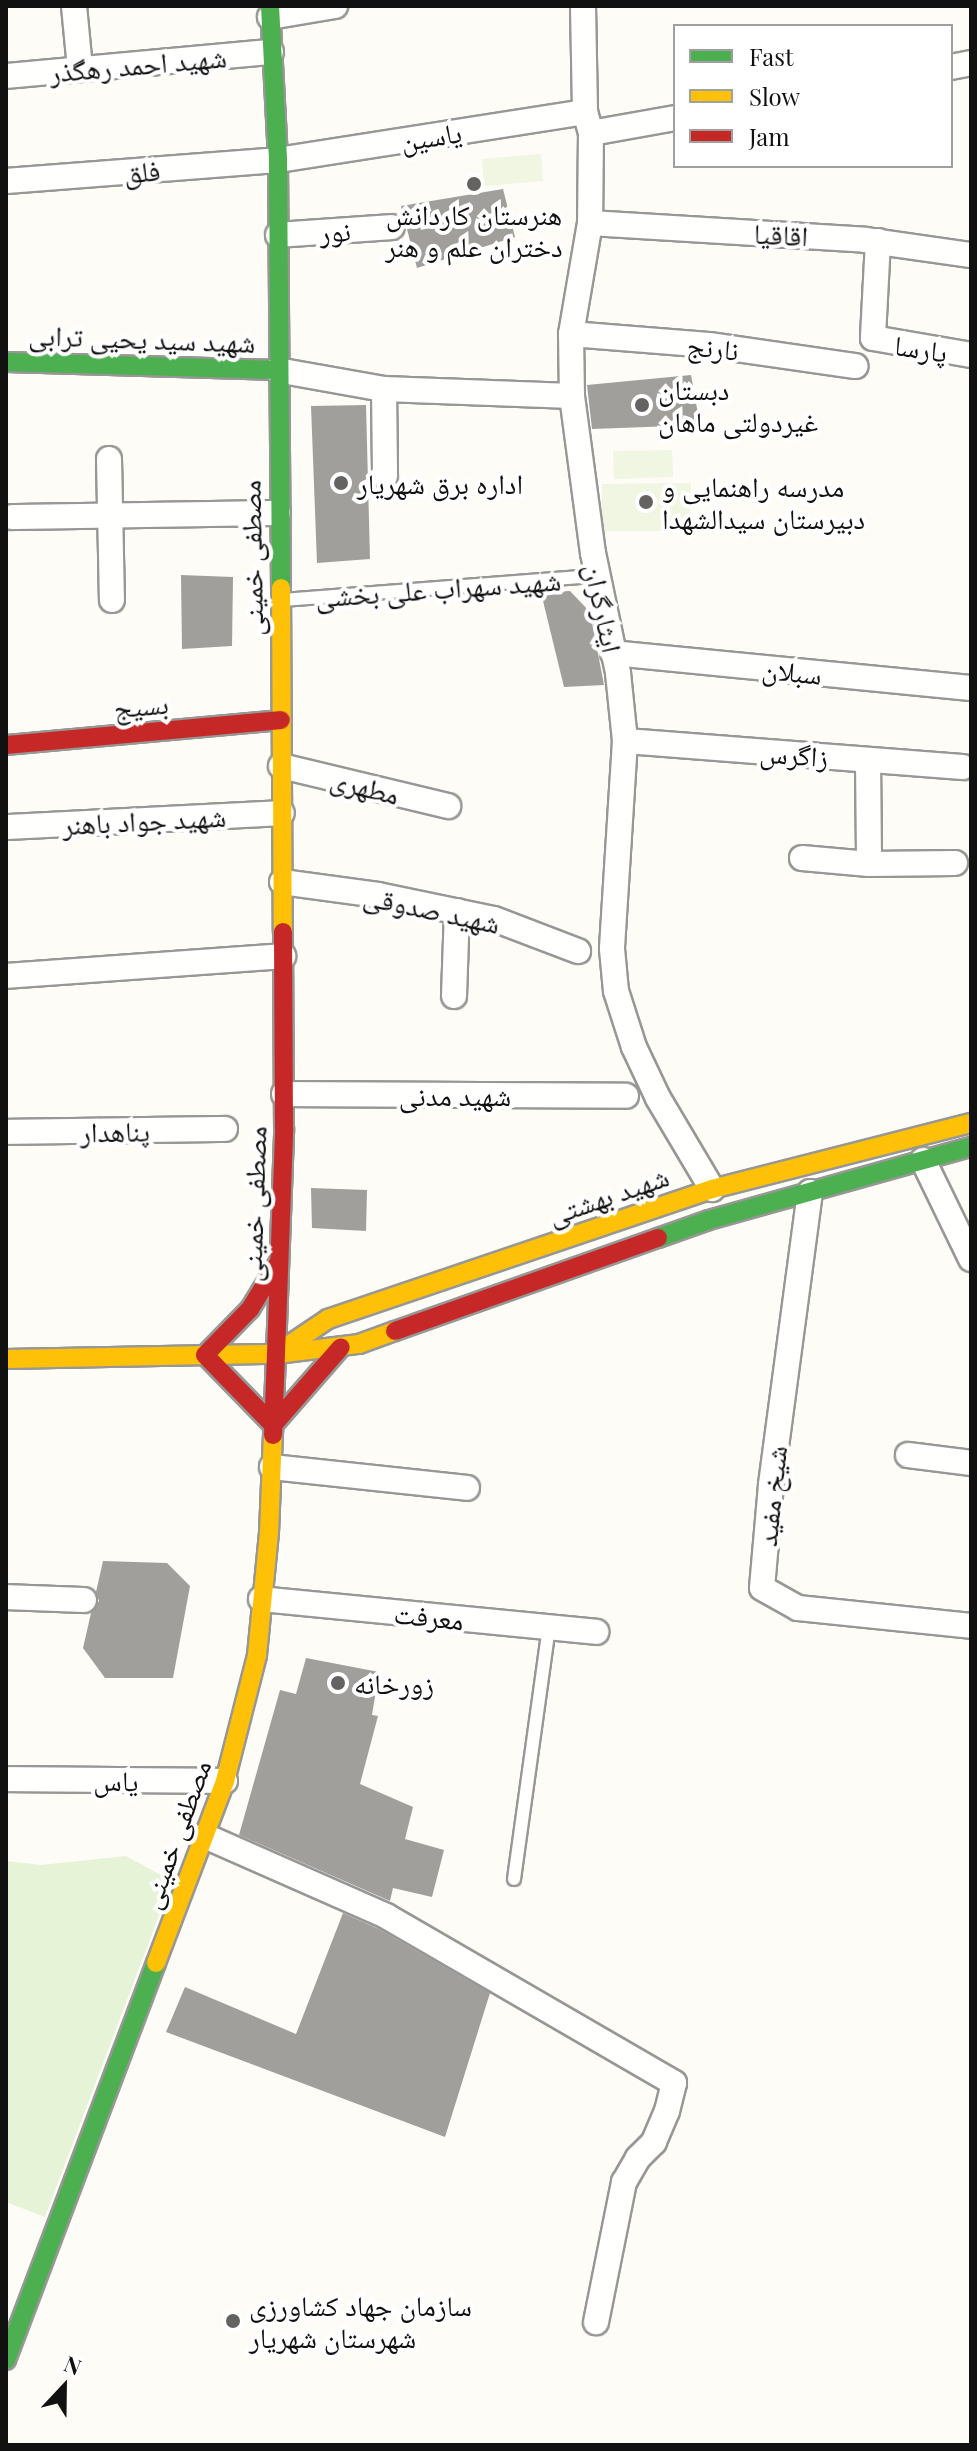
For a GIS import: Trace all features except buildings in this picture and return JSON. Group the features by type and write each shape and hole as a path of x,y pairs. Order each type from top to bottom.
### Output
{"main road":[{"name":"مصطفی خمینی","path":"6,2360 225,1781 257,1655 272,1467 284,1094 278,160 270,12"},
{"name":"شهید سید یحیی ترابی","path":"6,362 277,370"},
{"name":"بسیج","path":"6,745 281,720"},
{"name":"شهید بهشتی","path":"277,1354 328,1319 712,1189 971,1123"},
{"name":"شهید بهشتی","path":"6,1359 277,1354 359,1344 709,1220 971,1147"},
{"path":"278,1262 250,1309 205,1355 273,1425 341,1347"}],"street":[{"path":"74,6 80,68"},
{"path":"270,12 335,6"},
{"name":"ایثارگران","path":"583,6 590,223 571,334 572,396 597,576 613,653 625,741 619,877 612,949 616,991 634,1047 658,1098 712,1189"},
{"name":"شهید احمد رهگذر","path":"6,76 271,52"},
{"name":"یاسین","path":"278,160 588,123 673,118"},
{"name":"فلق","path":"6,181 278,160"},
{"name":"اقاقیا","path":"590,223 878,241 971,255"},
{"name":"نور","path":"278,235 392,227"},
{"name":"پارسا","path":"878,241 873,338 971,355"},
{"name":"نارنج","path":"571,334 709,345 855,366"},
{"path":"277,370 384,389 572,396"},
{"path":"384,389 385,476"},
{"path":"109,459 112,600"},
{"path":"12,517 278,513"},
{"name":"سبلان","path":"613,653 971,688"},
{"name":"زاگرس","path":"625,741 963,767"},
{"path":"868,760 869,864"},
{"name":"مطهری","path":"281,766 448,806"},
{"name":"شهید جواد باهنر","path":"6,827 282,813"},
{"path":"802,858 869,864 955,863"},
{"name":"شهید صدوقی","path":"282,882 378,895 494,919 578,951"},
{"path":"454,996 457,911"},
{"path":"6,976 283,956"},
{"name":"شهید مدنی","path":"284,1094 626,1096"},
{"name":"پناهدار","path":"6,1132 225,1129"},
{"path":"923,1160 971,1259"},
{"name":"شیخ مفید","path":"810,1192 771,1485 762,1588 798,1608 971,1626"},
{"path":"908,1455 971,1463"},
{"path":"272,1467 467,1488"},
{"path":"6,1597 84,1600"},
{"name":"معرفت","path":"261,1599 596,1632"},
{"name":"یاس","path":"6,1779 225,1781"},
{"path":"205,1836 386,1916 674,2083 654,2142 638,2158 624,2182 596,2322"}],"lane":[{"name":"شهید سهراب علی بخشی","path":"279,600 597,576"},
{"path":"514,1879 549,1628"}],"green space":[{"path":"541,154 543,181 484,186 482,159"},
{"path":"672,450 673,477 614,479 613,451"},
{"path":"691,483 691,531 602,531 602,484"},
{"path":"126,1856 172,1881 45,2217 6,2202 6,1861 41,1865"}],"traffic: fast":[{"path":"270,6 278,160 281,588"},
{"path":"6,362 277,370"},
{"path":"658,1238 709,1220 971,1147"},
{"path":"6,2360 156,1963"}],"traffic: slow":[{"path":"281,588 283,932"},
{"path":"279,1352 328,1319 712,1189 971,1123"},
{"path":"6,1359 277,1354 359,1344 395,1331"},
{"path":"156,1963 225,1781 257,1655 269,1533 273,1435"}],"traffic: jam":[{"path":"6,745 281,720"},
{"path":"273,1435 284,1128 283,932"},
{"path":"395,1331 658,1238"},
{"path":"277,1265 250,1309 205,1355 273,1425 341,1347"}],"place":[{"name":"هنرستان کاردانش دختران علم و هنر","path":"474,184"},
{"name":"دبستان غیردولتی ماهان","path":"642,405"},
{"name":"اداره برق شهریار","path":"341,483"},
{"name":"مدرسه راهنمایی و دبیرستان سیدالشهدا","path":"646,502"},
{"name":"زورخانه","path":"338,1683"},
{"name":"سازمان جهاد کشاورزی شهرستان شهریار","path":"233,2321"}]}
